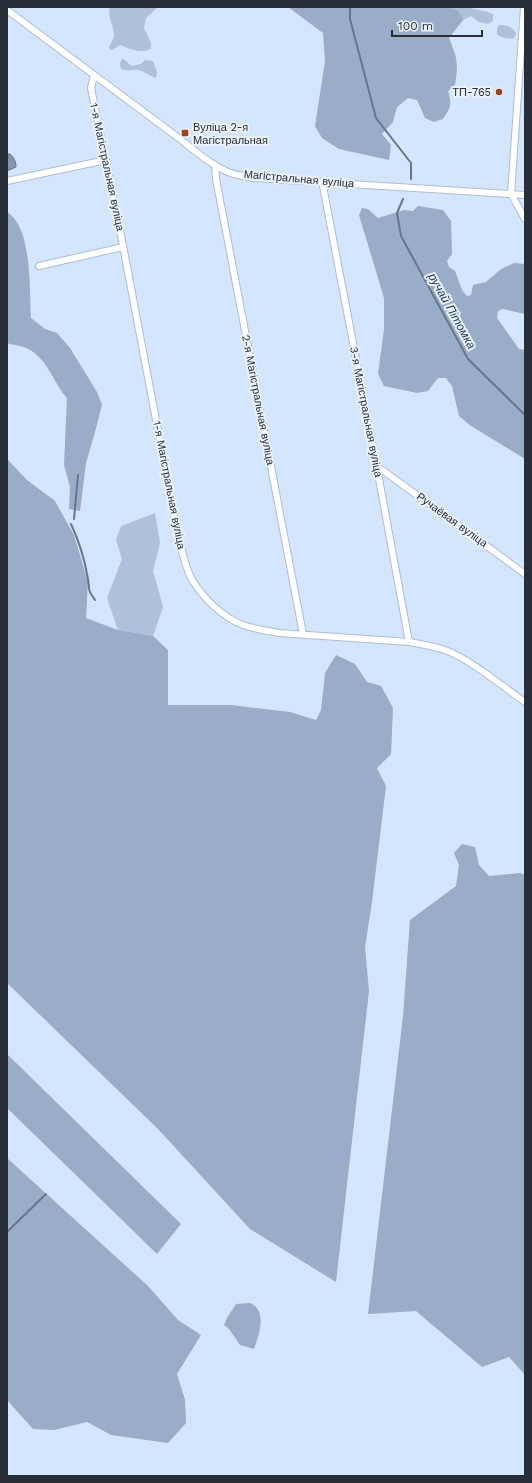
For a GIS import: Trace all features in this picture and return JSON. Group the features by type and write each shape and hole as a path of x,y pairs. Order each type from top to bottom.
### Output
{"street":[{"path":"524,7 511,194 525,219"},
{"name":"Магістральная вуліца","path":"7,10 215,165 229,172 253,178 322,181 525,195"},
{"name":"1-я Магістральная вуліца","path":"94,75 91,88 177,531 191,577 201,591 215,606 242,624 261,630 279,633 408,642 446,650 471,664 525,702"},
{"path":"518,84 525,84"},
{"path":"7,181 106,160"},
{"name":"2-я Магістральная вуліца","path":"215,165 216,179 303,634"},
{"name":"3-я Магістральная вуліца","path":"322,181 377,468 408,642"},
{"path":"39,266 123,247"},
{"name":"Ручаёвая вуліца","path":"377,468 385,472 525,574"}],"shaded area":[{"path":"110,7 158,7 146,18 144,28 151,43 151,49 139,51 120,45 112,50 109,49 114,35 109,15"},
{"path":"288,7 448,7 459,11 463,20 449,38 454,51 457,66 455,85 448,91 450,106 448,112 443,119 434,122 425,118 417,100 408,98 397,107 393,122 382,134 391,145 389,160 339,149 322,138 315,126 325,61 323,33"},
{"path":"448,7 482,10 493,14 493,21 488,24 479,22 471,16 463,20 459,11"},
{"path":"499,25 511,27 516,33 515,37 512,39 501,37 497,34"},
{"path":"122,59 131,66 141,64 145,60 153,61 157,72 156,78 145,72 121,69 120,63"},
{"path":"7,154 10,154 14,158 16,167 7,171"},
{"path":"418,206 443,210 451,221 452,254 447,261 449,267 455,271 462,290 467,296 471,295 473,285 486,282 501,269 514,263 525,264 525,314 503,309 498,311 497,318 519,349 525,350 525,459 471,426 459,416 452,386 446,378 438,378 428,391 417,393 384,386 378,374 384,329 384,298 359,215 362,208 368,209 378,218 404,210 413,211"},
{"path":"7,212 15,220 21,231 25,245 28,260 31,318 45,329 57,333 70,348 97,392 102,405 86,463 80,511 69,509 70,487 64,465 67,398 39,357 26,348 7,343"},
{"path":"7,459 27,480 55,501 74,535 88,582 86,618 118,630 153,636 168,650 168,705 230,705 290,712 316,720 321,710 325,673 336,655 355,664 367,682 381,686 393,708 391,754 377,768 386,786 365,947 369,991 336,1282 250,1229 158,1129 7,983"},
{"path":"155,513 160,543 153,571 163,607 153,636 118,630 107,598 122,559 116,540 121,526"},
{"path":"462,844 475,847 479,865 489,876 520,873 525,875 525,1375 509,1357 482,1367 416,1311 368,1314 403,1016 410,920 456,886 459,865 454,853"},
{"path":"7,1054 181,1224 157,1254 7,1108"},
{"path":"7,1158 148,1286 178,1320 201,1335 177,1374 185,1400 186,1423 168,1443 111,1435 87,1422 54,1430 33,1429 7,1400"},
{"path":"250,1303 256,1307 259,1312 261,1324 254,1349 240,1345 229,1329 224,1325 236,1304"}],"waterway":[{"name":"ручай Пітомка","path":"350,7 350,19 376,118 411,163 411,179"},
{"name":"ручай Пітомка","path":"403,199 397,213 401,236 468,359 525,415"},
{"path":"74,519 78,475"},
{"path":"71,524 77,537 87,572 90,592 95,600"},
{"path":"7,1232 46,1194"}],"place":[{"name":"ТП-765","path":"499,92"},
{"name":"Вуліца 2-я Магістральная","path":"185,133"}]}
